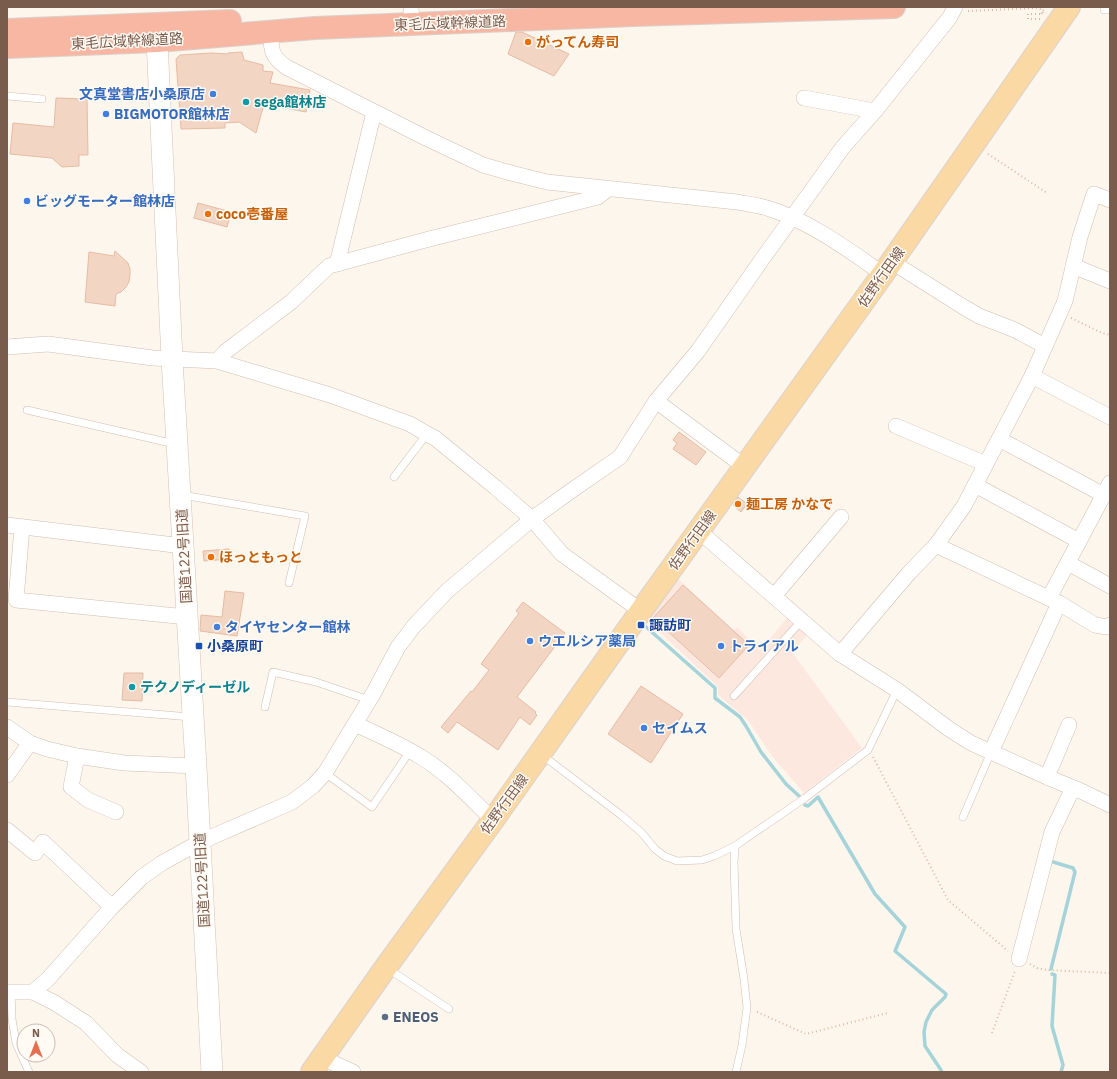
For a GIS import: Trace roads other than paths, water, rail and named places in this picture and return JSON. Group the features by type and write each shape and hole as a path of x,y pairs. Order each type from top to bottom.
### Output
{"highway":[{"name":"東毛広域幹線道路","path":"7,30 268,19 411,15 561,7"},
{"name":"東毛広域幹線道路","path":"7,47 155,24 270,32 315,28 411,15 634,15 894,7"}],"main road":[{"name":"佐野行田線","path":"318,1064 887,268 1069,7"}],"street":[{"path":"33,992 48,979 112,907 142,877 162,863 200,842 292,802 313,786 325,773 355,724 398,647 420,620 447,591 532,519 620,457 656,401 698,351 843,147 875,111 950,17 955,7"},
{"name":"国道122号旧道","path":"155,24 172,359 194,717 212,1072"},
{"path":"270,32 273,53 277,60 286,67 426,138 483,165 511,174 547,182 737,202 767,208 792,217 962,306 978,316 1015,330 1045,346"},
{"path":"804,98 875,111"},
{"path":"337,264 374,112"},
{"path":"217,361 225,352 291,302 329,266 433,238 598,197 608,189"},
{"path":"840,654 909,573 936,545 964,506 1032,376 1065,301 1080,238 1094,194 1110,200"},
{"path":"1073,266 1110,280"},
{"path":"7,347 48,344 153,358 217,361 330,395 410,424 435,438 496,487 532,519 562,554 641,611"},
{"path":"1032,376 1110,417"},
{"path":"656,401 745,467"},
{"path":"896,426 986,464"},
{"path":"991,752 1054,601 1068,563 1107,489 999,439"},
{"path":"975,485 1079,541"},
{"path":"774,596 841,517"},
{"path":"183,546 14,526 16,600 188,617"},
{"path":"699,531 840,654 897,690 949,729 971,743 1110,805"},
{"path":"936,545 1054,601 1096,625 1107,627 1110,625"},
{"path":"1068,563 1110,586"},
{"path":"355,724 423,758 458,785 493,820"},
{"path":"1047,777 1069,725"},
{"path":"7,727 30,743 47,749 77,756 124,763 196,766"},
{"path":"7,775 30,743"},
{"path":"77,756 71,787 88,800 116,812"},
{"path":"1019,959 1052,832 1073,788"},
{"path":"7,830 35,852 44,842 112,907"},
{"path":"9,992 33,992 55,1003 86,1023 117,1055 141,1072"},
{"path":"318,1064 331,1062 353,1072"}],"lane":[{"path":"1104,7 1104,10 1110,10"},
{"path":"7,96 42,99"},
{"path":"27,410 177,444"},
{"path":"394,477 427,434"},
{"path":"180,494 305,516 289,583"},
{"path":"734,696 802,620"},
{"path":"265,707 273,672 316,682 369,700"},
{"path":"540,754 622,815 642,833 655,849 664,856 677,861 702,860 735,846 804,798 868,750 897,690"},
{"path":"7,702 194,717"},
{"path":"325,773 372,807 410,751"},
{"path":"963,817 991,752"},
{"path":"735,846 736,929 747,996 747,1008 742,1045 736,1072"},
{"path":"386,967 449,1009"},
{"path":"9,992 16,1043 29,1072"}],"waterway":[{"path":"645,626 715,688 715,698 740,717 761,752 786,784 799,796"},
{"path":"805,805 808,806 818,797 875,894 905,927 895,951 946,994 945,997 932,1010 926,1022 924,1032 925,1046 942,1072"},
{"path":"1050,861 1073,868 1075,872 1051,969"},
{"path":"1052,974 1055,975 1052,1026 1063,1065 1061,1072"}],"place":[{"name":"がってん寿司","path":"528,42"},
{"name":"文真堂書店小桑原店","path":"213,94"},
{"name":"sega館林店","path":"246,102"},
{"name":"BIGMOTOR館林店","path":"106,114"},
{"name":"ビッグモーター館林店","path":"27,201"},
{"name":"coco壱番屋","path":"208,214"},
{"name":"麺工房 かなで","path":"738,504"},
{"name":"ほっともっと","path":"211,557"},
{"name":"諏訪町","path":"641,625"},
{"name":"タイヤセンター館林","path":"217,627"},
{"name":"ウエルシア薬局","path":"530,641"},
{"name":"小桑原町","path":"199,646"},
{"name":"トライアル","path":"721,646"},
{"name":"テクノディーゼル","path":"132,687"},
{"name":"セイムス","path":"644,728"},
{"name":"ENEOS","path":"385,1017"}]}
